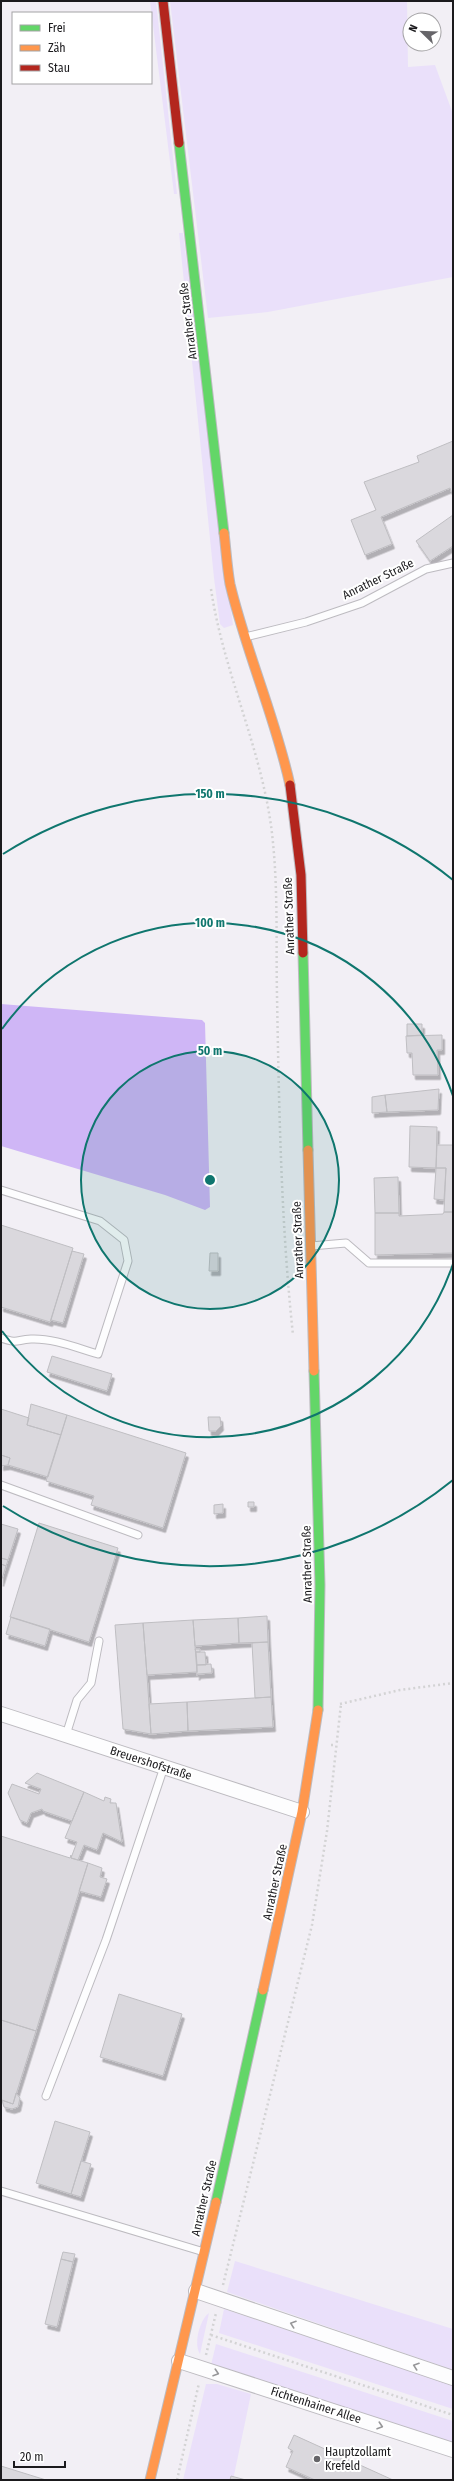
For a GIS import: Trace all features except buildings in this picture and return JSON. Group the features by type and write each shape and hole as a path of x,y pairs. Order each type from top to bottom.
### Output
{"main road":[{"name":"Anrather Straße","path":"150,2480 196,2291 302,1812 318,1709 320,1585 300,875 293,800 271,715 245,637 230,582 163,1"}],"street":[{"name":"Breuershofstraße","path":"1,1714 302,1812"},
{"path":"196,2291 453,2378"},
{"name":"Fichtenhainer Allee","path":"179,2361 453,2450"}],"lane":[{"name":"Anrather Straße","path":"245,637 306,622 362,603 426,569 453,563"},
{"path":"1,1190 100,1221 124,1240 128,1261 98,1354 68,1345 31,1339 16,1343 1,1338"},
{"path":"310,1246 346,1243 369,1263 453,1263"},
{"path":"1,1485 138,1534"},
{"path":"66,1735 77,1700 91,1683 99,1641"},
{"path":"46,2096 106,1940 164,1768"},
{"path":"1,2191 204,2252"}],"path":[{"path":"210,584 218,631 260,769 273,844 282,1200 287,1278 294,1338"},
{"path":"318,1709 400,1690 453,1683"},
{"path":"177,2480 211,2335 312,1925 327,1831 340,1704"},
{"path":"211,2335 453,2416"}],"shaded area":[{"path":"150,1 156,1 177,194 174,194"},
{"path":"170,1 407,1 407,12 402,12 402,52 408,52 408,67 435,65 453,114 453,277 268,312 208,318"},
{"path":"179,233 183,233 233,625 224,628 220,624 214,578"},
{"path":"1,1004 202,1020 205,1023 210,1207 205,1210 165,1195 1,1146"},
{"path":"235,2261 453,2329 453,2370 227,2292"},
{"path":"224,2309 453,2385 453,2409 219,2333"},
{"path":"209,2313 200,2354 197,2344 198,2332 200,2326"},
{"path":"216,2344 453,2421 453,2445 211,2365"},
{"path":"206,2384 217,2384 251,2394 233,2480 183,2480"}],"traffic: fast":[{"path":"179,143 224,533"},
{"path":"303,953 308,1150"},
{"path":"314,1371 320,1585 318,1710"},
{"path":"216,2202 263,1990"}],"traffic: slow":[{"path":"224,533 230,584 244,634 277,734 290,785"},
{"path":"308,1150 314,1371"},
{"path":"263,1990 302,1812 318,1710"},
{"path":"150,2480 216,2202"}],"traffic: jam":[{"path":"163,1 179,143"},
{"path":"290,785 301,875 303,953"}],"place":[{"name":"Hauptzollamt Krefeld","path":"317,2459"}]}
